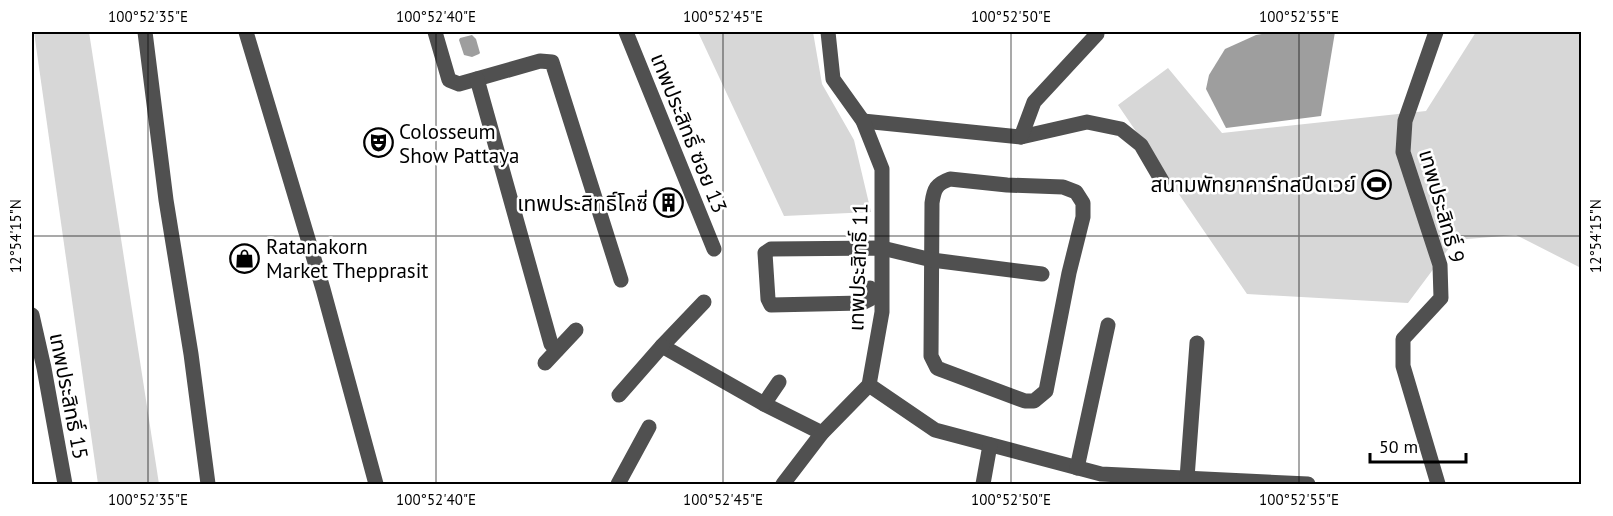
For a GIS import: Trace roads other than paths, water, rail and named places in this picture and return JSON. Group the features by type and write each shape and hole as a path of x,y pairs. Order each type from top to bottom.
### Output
{"street":[{"path":"145,32 166,200 191,354 208,484"},
{"path":"246,32 324,289 376,484"},
{"path":"438,32 449,80 459,84 540,61 552,62 621,280"},
{"name":"เทพประสิทธิ์ ซอย 13","path":"626,32 714,249"},
{"name":"เทพประสิทธิ์ 11","path":"828,32 833,79 863,121 882,169 882,312 869,385"},
{"name":"เทพประสิทธิ์ 9","path":"1436,32 1405,121 1403,152 1440,265 1441,298 1403,339 1403,366 1438,484"},
{"path":"1021,137 1034,102 1097,34"},
{"path":"477,79 551,344 557,350"},
{"path":"863,121 1021,137 1087,122 1120,129 1142,146 1162,181"},
{"path":"950,179 1007,185 1063,187 1076,192 1083,203 1083,217 1069,273 1046,391 1040,397 1034,401 1026,401 942,370 933,362 930,347 932,260 932,203 934,189 939,183 950,179"},
{"path":"870,288 870,299 862,303 771,305 768,303 765,253 771,249 882,248 932,260 1042,274"},
{"path":"619,395 704,302"},
{"name":"เทพประสิทธิ์ 15","path":"32,315 65,484"},
{"path":"1077,468 1108,325"},
{"path":"545,363 576,330"},
{"path":"1193,480 1197,343"},
{"path":"663,346 764,404 822,433"},
{"path":"764,404 779,382"},
{"path":"783,484 822,433 869,385 935,430 1101,474 1137,480 1308,484"},
{"path":"618,484 649,427"},
{"path":"983,484 990,445"}],"place":[{"name":"Colosseum Show Pattaya","path":"378,143"},
{"name":"สนามพัทยาคาร์ทสปีดเวย์","path":"1377,184"},
{"name":"เทพประสิทธิ์โคซี่","path":"669,203"},
{"name":"Ratanakorn Market Thepprasit","path":"245,258"}]}
